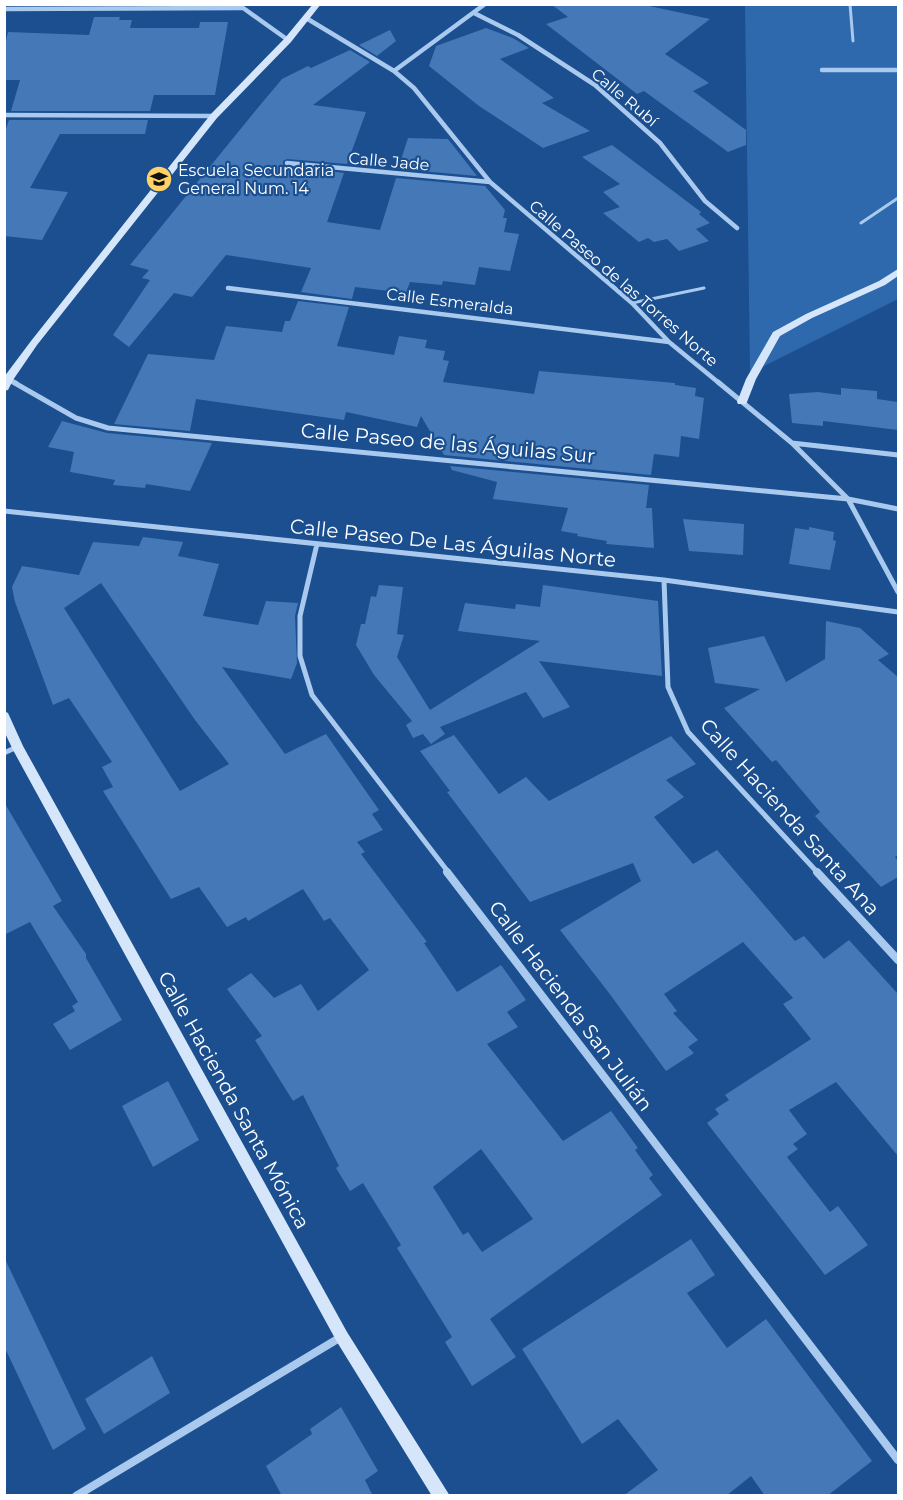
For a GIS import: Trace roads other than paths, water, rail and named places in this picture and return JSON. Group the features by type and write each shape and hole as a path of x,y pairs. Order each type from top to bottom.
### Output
{"street":[{"path":"6,382 214,116 288,40 317,4"},
{"path":"394,71 485,4"},
{"path":"4,9 241,6 288,40"},
{"name":"Calle Rubí","path":"474,13 518,35 595,85 660,143 705,201 737,228"},
{"name":"Calle Paseo de las Torres Norte","path":"306,18 394,71 414,88 490,182 632,303 669,342 792,443 848,499 898,592"},
{"path":"822,70 898,70"},
{"path":"4,115 214,116"},
{"name":"Calle Jade","path":"287,163 490,182"},
{"path":"742,402 751,379 776,334 808,316 882,283 898,272"},
{"name":"Calle Esmeralda","path":"228,288 669,342"},
{"name":"Calle Paseo de las Águilas Sur","path":"6,382 76,418 108,428 848,499 898,509"},
{"path":"792,443 898,455"},
{"name":"Calle Paseo De Las Águilas Norte","path":"4,511 664,580 898,612"},
{"name":"Calle Hacienda San Julián","path":"317,544 300,616 300,656 312,695 898,1460"},
{"name":"Calle Hacienda Santa Ana","path":"664,580 668,687 688,732 898,960"},
{"name":"Calle Hacienda Santa Mónica","path":"4,716 11,750 342,1337 442,1496"},
{"path":"76,1496 342,1337"}],"lane":[{"path":"850,4 853,41"},
{"path":"861,223 898,198"},
{"path":"632,303 704,288"}],"place":[{"name":"Escuela Secundaria General Num. 14","path":"159,179"}]}
